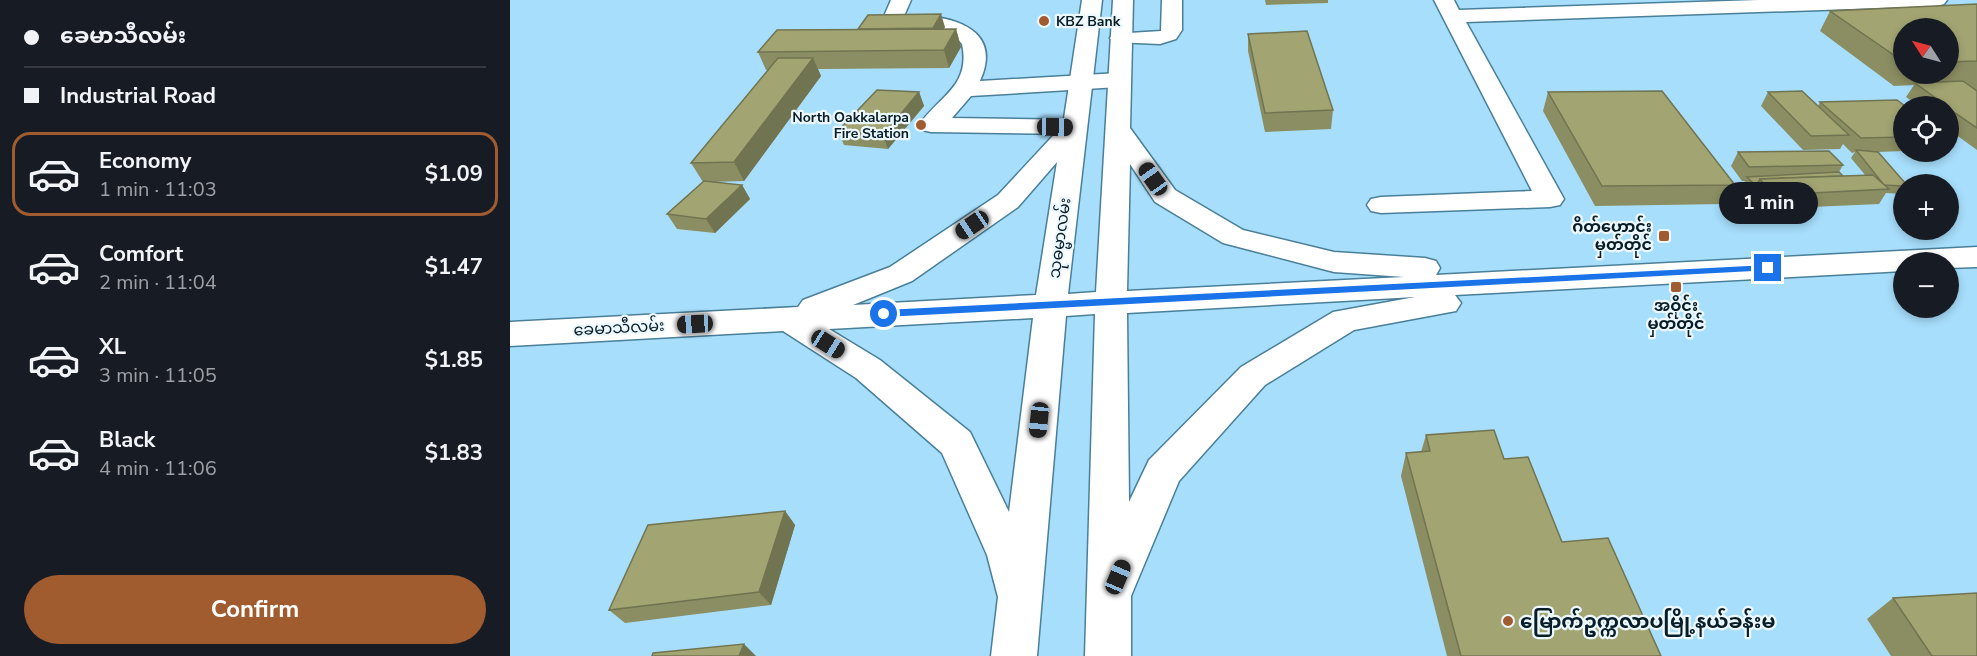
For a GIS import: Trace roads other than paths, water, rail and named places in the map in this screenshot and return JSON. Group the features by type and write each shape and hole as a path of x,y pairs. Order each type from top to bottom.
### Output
{"main road":[{"path":"901,0 892,21 938,23 951,27 968,36 975,50 975,66 964,89 931,125 1075,127"},
{"name":"သုဓမ္မာလမ်း","path":"1014,656 1051,305 1092,0"},
{"path":"1108,656 1111,301 1123,0"},
{"path":"1120,38 1160,38 1169,35 1173,30 1172,0"},
{"path":"1381,205 1550,199 1448,8 1937,0"},
{"path":"964,89 1119,80"},
{"path":"788,319 901,274 1008,201 1075,127"},
{"path":"1117,127 1165,196 1233,237 1334,262 1583,279"},
{"path":"1109,598 1162,471 1253,376 1345,320 1583,279 1977,257"},
{"name":"ခေမာသီလမ်း","path":"510,334 1111,301 1583,279"},
{"path":"788,319 868,369 957,443 1008,555 1020,604"}],"place":[{"name":"KBZ Bank","path":"1044,21"},
{"name":"North Oakkalarpa Fire Station","path":"921,125"},
{"name":"ဂိတ်ဟောင်း မှတ်တိုင်","path":"1664,236"},
{"name":"အဝိုင်း မှတ်တိုင်","path":"1676,287"},
{"name":"မြောက်ဥက္ကလာပမြို့နယ်ခန်းမ","path":"1508,621"}]}
